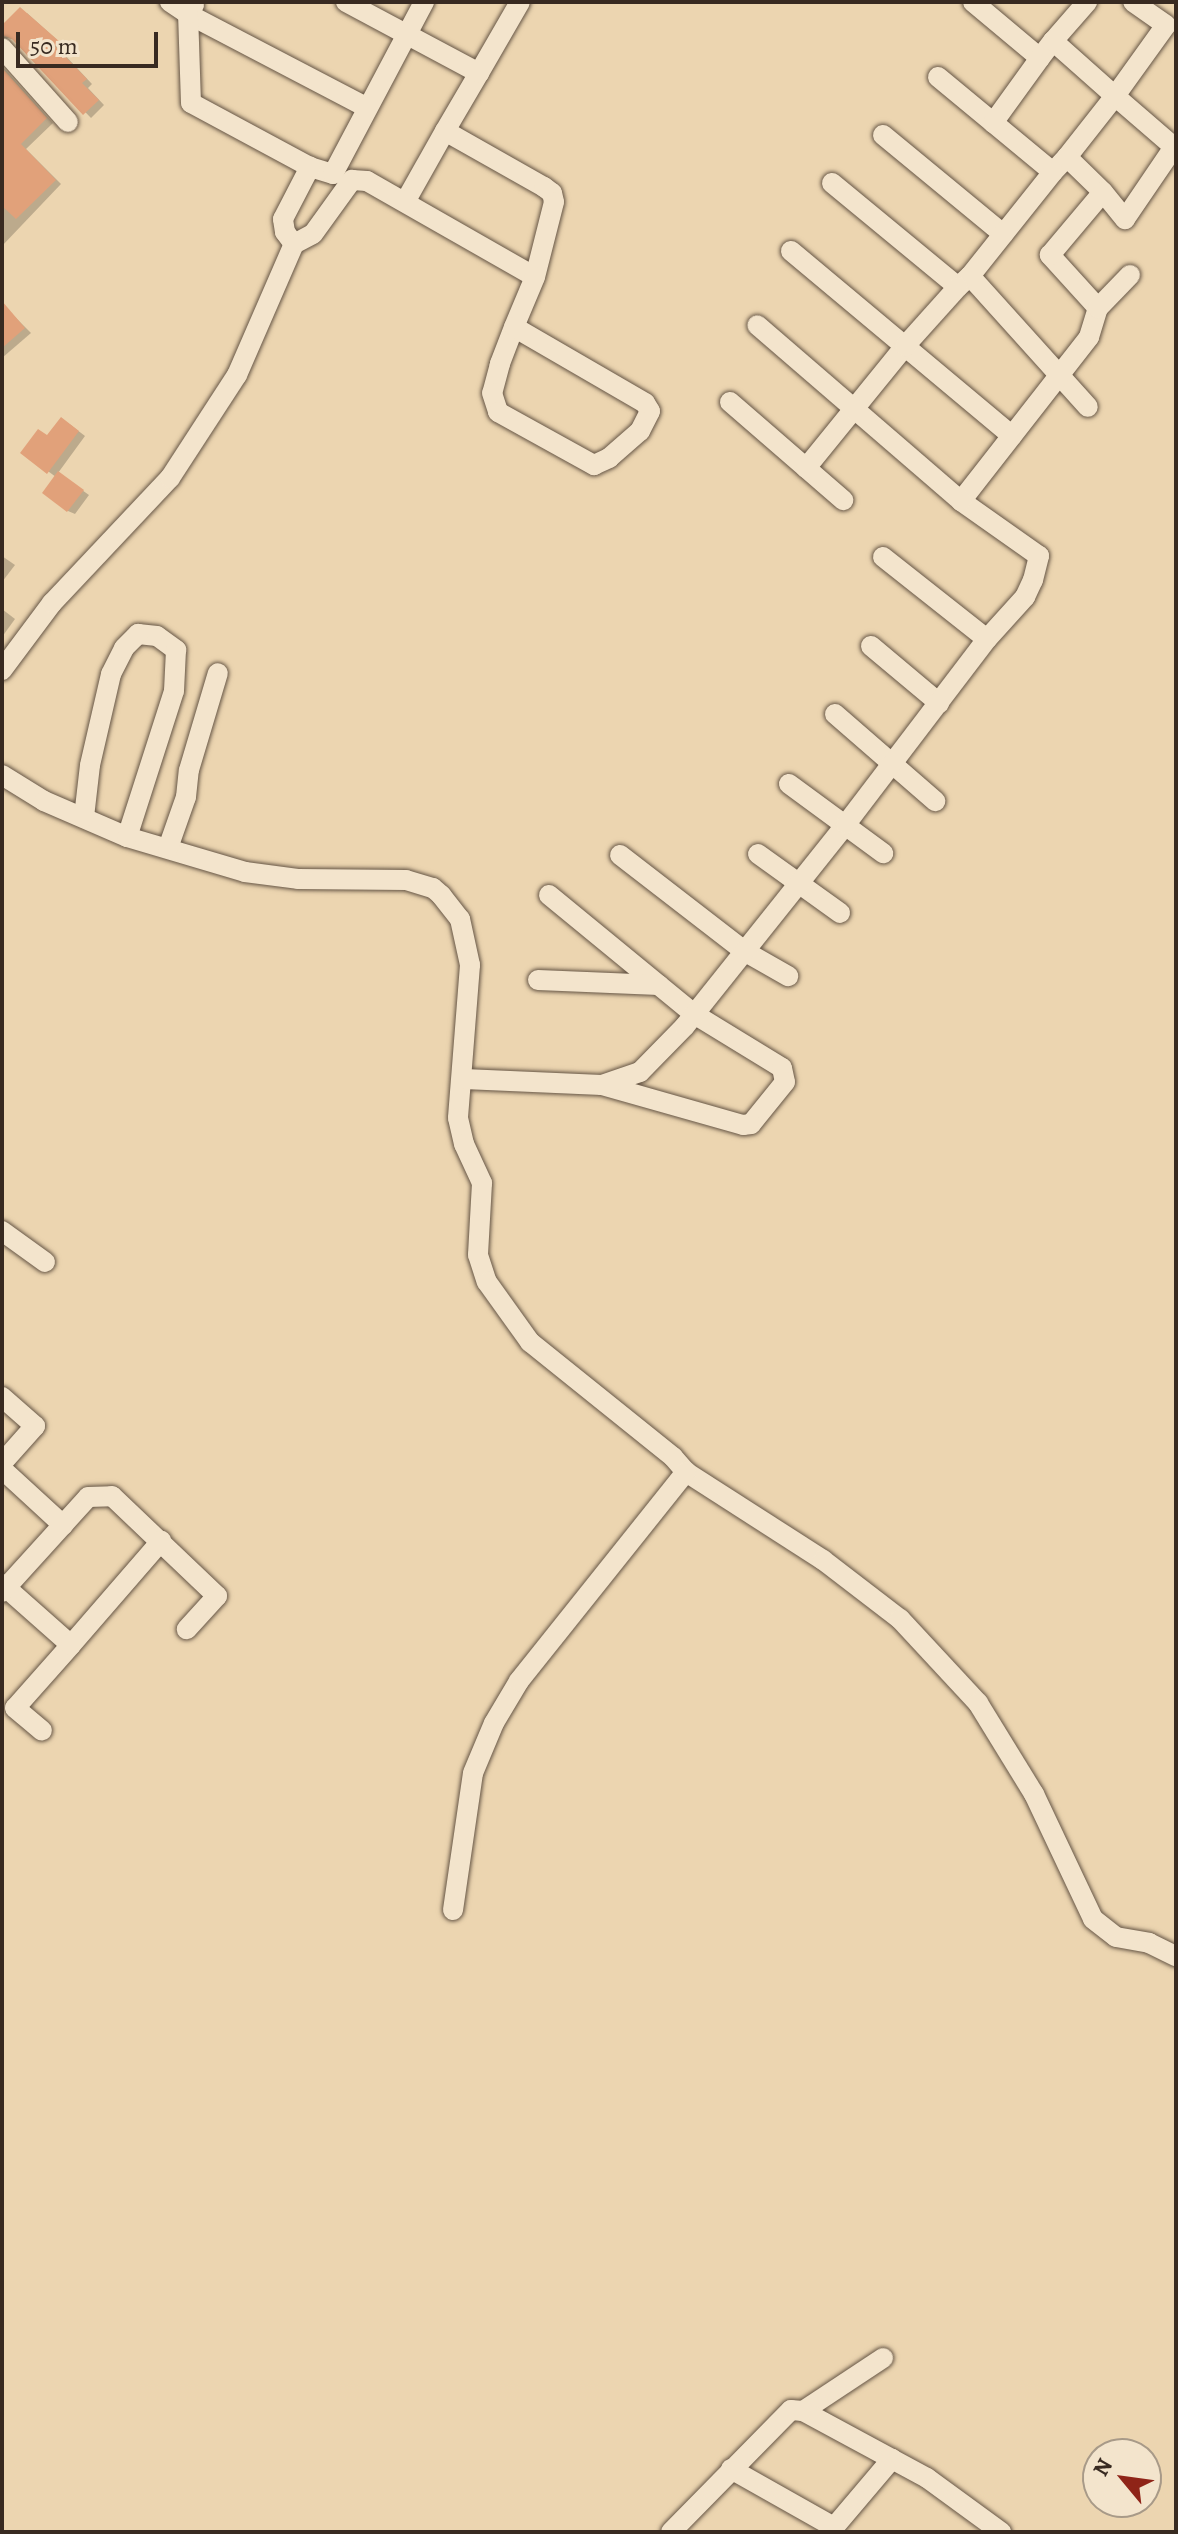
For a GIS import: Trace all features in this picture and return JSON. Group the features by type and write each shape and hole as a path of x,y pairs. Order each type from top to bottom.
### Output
{"street":[{"path":"170,2 192,8 366,107"},
{"path":"346,2 479,73"},
{"path":"2,670 52,603 170,478 237,375 294,244 313,234 342,177 366,107 424,2"},
{"path":"405,202 520,2"},
{"path":"973,2 1040,58"},
{"path":"993,123 1053,41 1087,2"},
{"path":"806,468 1171,30 1133,2"},
{"path":"192,8 191,103 310,167 367,181 535,277"},
{"path":"1053,41 1174,147 1125,219 1067,157"},
{"path":"2,48 68,122"},
{"path":"938,77 1053,172"},
{"path":"445,131 552,193 554,202 535,277 514,327 492,393 498,412 594,465 609,458 640,431 650,411 645,403 514,327"},
{"path":"883,135 1003,234"},
{"path":"294,244 285,232 283,219 310,167"},
{"path":"832,183 964,281 1088,407"},
{"path":"1098,308 1050,255 1103,192"},
{"path":"791,251 1012,436"},
{"path":"961,501 1089,337 1098,308 1130,275"},
{"path":"602,1085 640,1072 694,1014 893,764 987,639 1025,597 1039,556 961,501 757,325"},
{"path":"730,402 843,500"},
{"path":"883,557 987,639"},
{"path":"84,817 90,765 111,674 124,648 138,634 157,636 176,650 174,691 127,837"},
{"path":"871,646 939,703"},
{"path":"168,848 218,673"},
{"path":"835,714 935,801"},
{"path":"2,775 44,801 127,837 277,878 406,880 433,888 460,919 470,965 464,1079 458,1118 464,1144 482,1183 478,1255 487,1282 530,1342 673,1457 686,1472 823,1560 900,1619 978,1703 1034,1794 1093,1919 1116,1937 1149,1943 1176,1956"},
{"path":"789,784 883,853"},
{"path":"758,854 840,913"},
{"path":"620,855 744,951 788,976"},
{"path":"464,1079 602,1085 743,1125 751,1124 785,1082 782,1068 694,1014 549,895"},
{"path":"538,980 659,985"},
{"path":"2,1231 45,1262"},
{"path":"2,1397 35,1426 2,1463"},
{"path":"2,1469 63,1525"},
{"path":"453,1910 473,1773 494,1723 519,1681 686,1472"},
{"path":"71,1645 3,1588 88,1497 112,1496 217,1596 187,1629"},
{"path":"42,1731 15,1708 161,1541"},
{"path":"803,2411 883,2358"},
{"path":"671,2532 791,2410 803,2411 927,2478 1001,2532"},
{"path":"731,2469 832,2529 892,2459"}],"building":[{"path":"20,7 60,42 55,46 87,79 82,83 99,100 83,115 12,39 2,35 2,25"},
{"path":"2,68 47,118 21,144 56,180 16,219 2,206"},
{"path":"2,301 25,328 2,348"},
{"path":"61,417 79,431 47,474 20,453 38,429 47,435"},
{"path":"58,471 84,490 67,512 42,493"}]}
